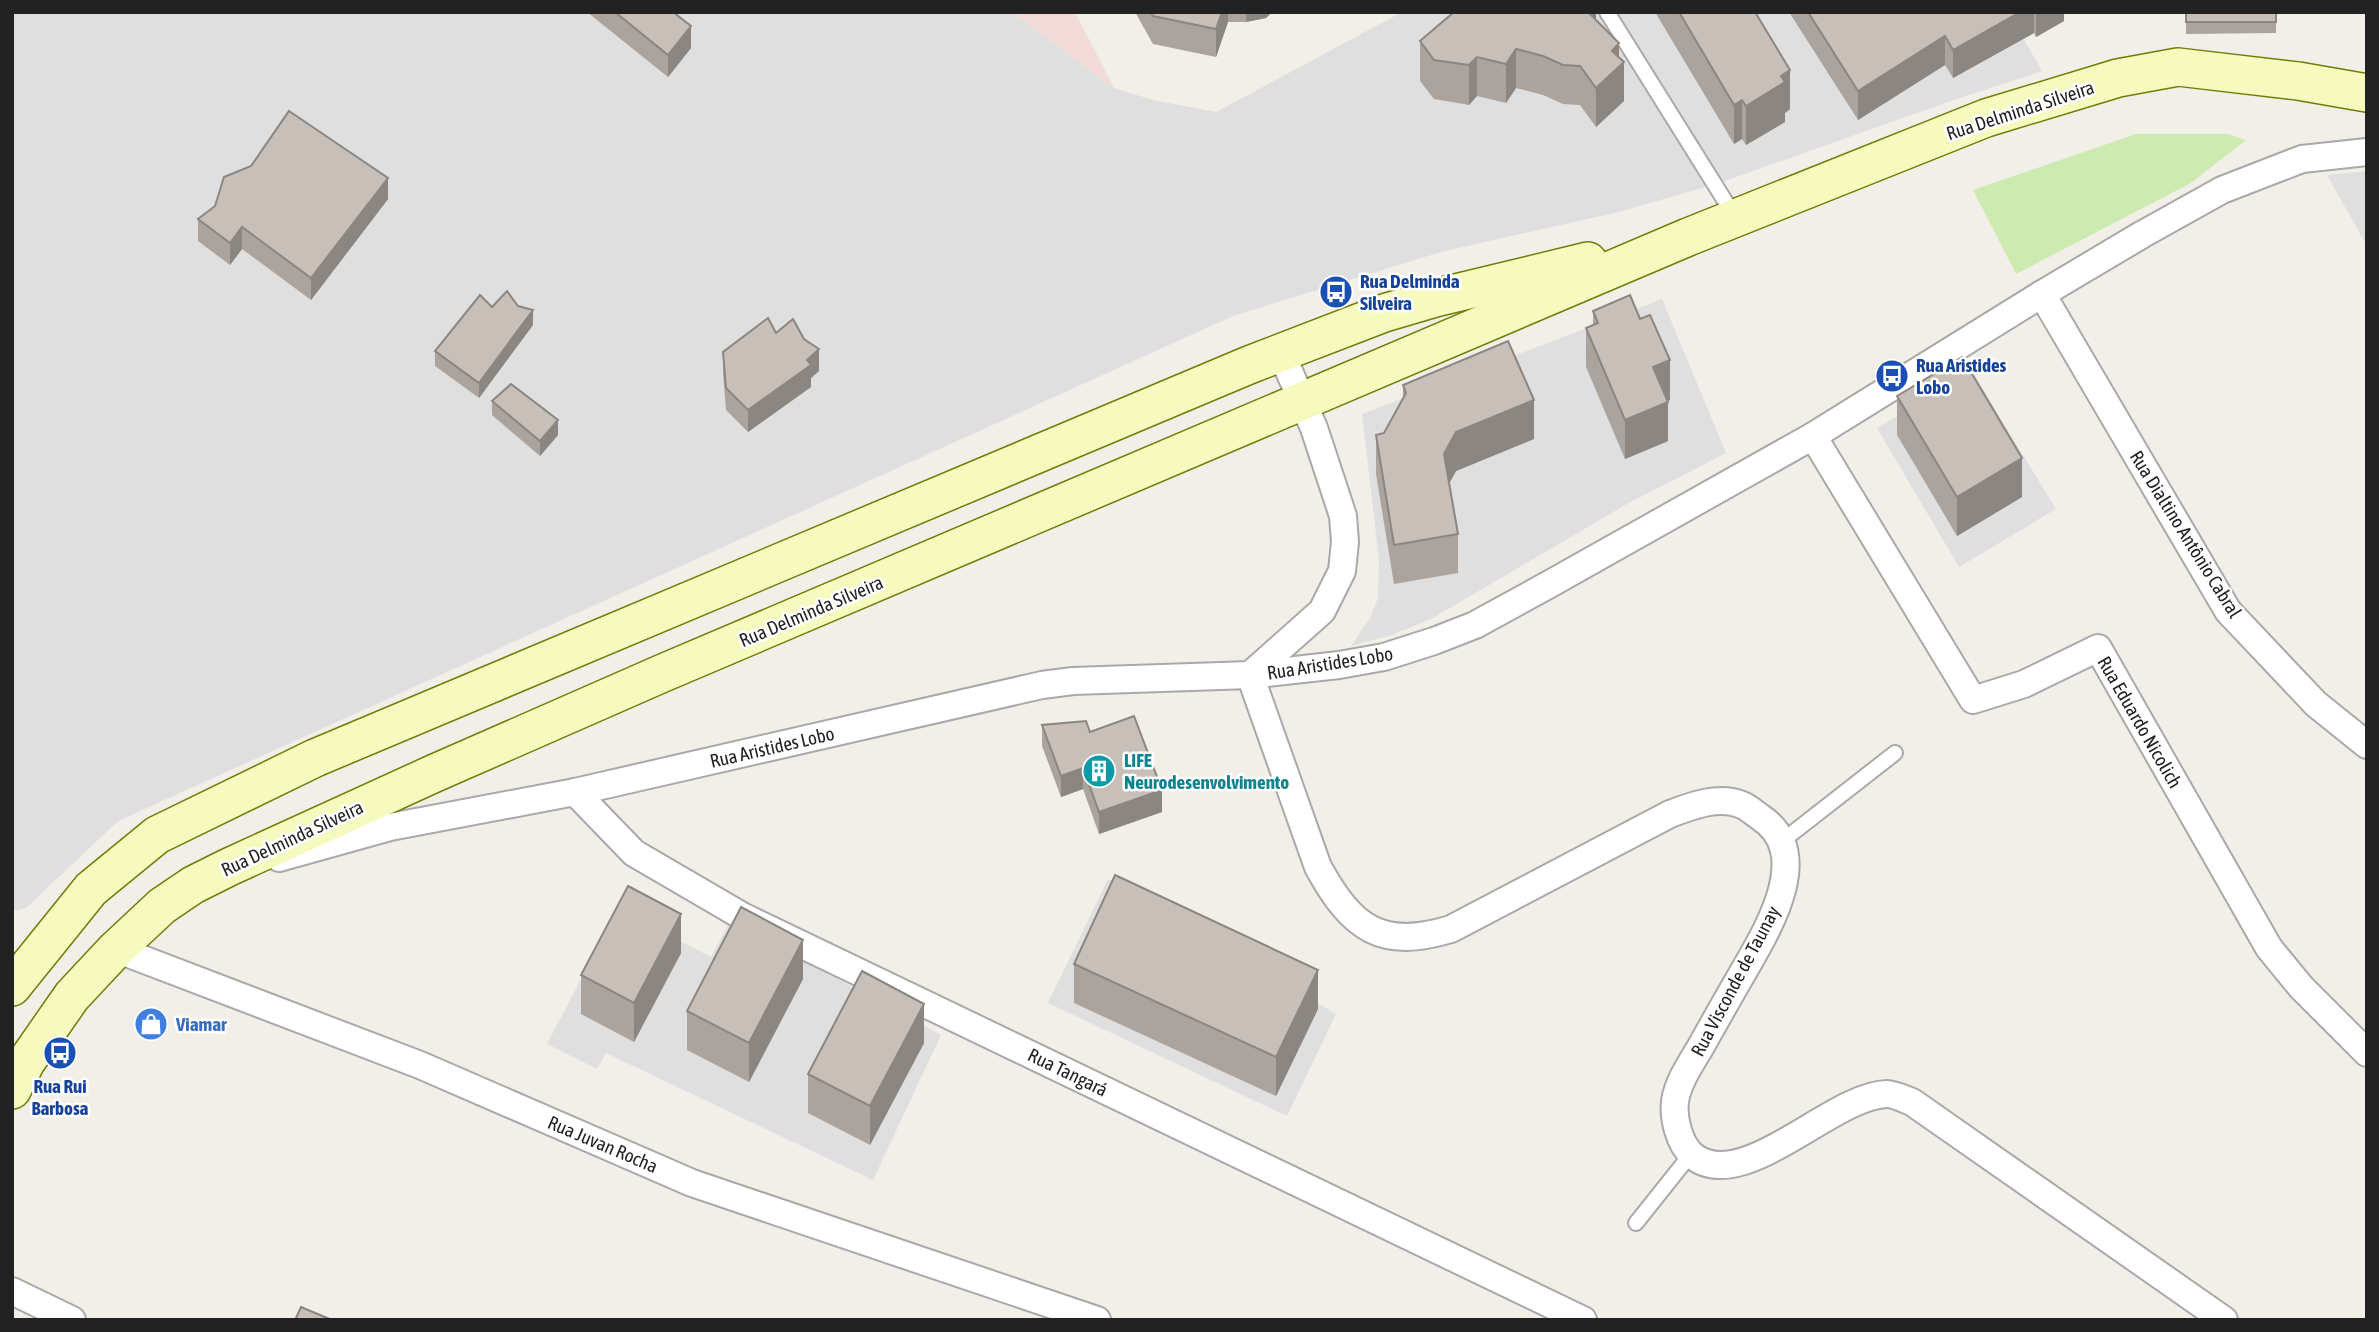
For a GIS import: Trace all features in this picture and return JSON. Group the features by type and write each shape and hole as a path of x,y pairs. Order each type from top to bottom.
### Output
{"main road":[{"name":"Rua Delminda Silveira","path":"12,1090 26,1062 72,996 116,949 162,906 193,885 411,783 638,684 1688,237 1986,118 2129,76 2178,67 2298,81 2367,93"},
{"name":"Rua Delminda Silveira","path":"12,987 90,889 157,835 314,758 1281,353 1384,313 1435,298 1688,237"}],"street":[{"name":"Rua Aristides Lobo","path":"229,867 243,868 390,827 575,792 1042,685 1073,681 1250,676 1339,666 1384,657 1434,642 1475,625 1813,436 2042,294 2222,190 2302,159 2367,152"},
{"name":"Rua Dialtino Antônio Cabral","path":"2042,294 2228,611 2316,704 2367,745"},
{"path":"1281,353 1304,402 1343,516 1345,542 1342,571 1322,611 1250,676 1318,867 1330,889 1347,910 1366,927 1391,937 1424,937 1451,929 1670,814 1705,801 1741,804 1768,822 1782,842"},
{"name":"Rua Eduardo Nicolich","path":"1813,436 1973,700 2024,684 2098,648 2269,948 2301,987 2367,1053"},
{"name":"Rua Tangará","path":"575,792 634,853 742,916 1583,1320"},
{"name":"Rua Visconde de Taunay","path":"1691,1154 1678,1132 1675,1100 1686,1072 1772,921 1784,886 1782,842"},
{"name":"Rua Juvan Rocha","path":"116,949 421,1065 692,1183 1097,1320"},
{"path":"1691,1154 1706,1163 1729,1166 1754,1157 1847,1107 1868,1098 1888,1094 1912,1102 2224,1320"},
{"path":"12,1292 72,1320"}],"lane":[{"path":"1606,12 1735,219"},
{"path":"1782,842 1895,753"},
{"path":"1636,1223 1691,1154"}],"shaded area":[{"path":"12,12 1012,12 1114,88 1153,100 1216,112 1402,12 2008,12 2042,71 1722,182 1623,211 1441,252 1233,316 118,821 26,908 12,911"},
{"path":"1012,12 1075,12 1114,88"},
{"path":"2367,171 2367,246 2327,175"},
{"path":"1662,299 1726,453 1627,504 1431,619 1392,635 1351,646 1370,618 1378,598 1379,560 1362,414"},
{"path":"1973,373 2056,509 1959,567 1877,428"},
{"path":"1108,879 1336,1014 1287,1116 1048,1003"},
{"path":"618,909 711,957 730,921 941,1035 873,1180 606,1053 597,1069 547,1044"}],"green space":[{"path":"2136,134 2228,134 2246,140 2191,183 2016,274 1973,190"}],"building":[{"path":"615,12 673,12 691,26 668,55"},
{"path":"1151,12 1222,12 1216,29 1153,16"},
{"path":"1454,12 1588,12 1619,43 1612,51 1624,62 1596,88 1580,66 1563,65 1516,49 1506,64 1477,57 1469,65 1434,60 1420,41"},
{"path":"1679,12 1755,12 1790,70 1781,76 1785,82 1746,106 1742,100 1734,105"},
{"path":"1808,12 2020,12 1953,50 1945,36 1858,91"},
{"path":"2186,12 2276,12 2276,22 2186,22"},
{"path":"289,111 388,178 311,278 242,227 230,243 198,219 215,206 224,177 251,166"},
{"path":"507,291 518,306 533,310 479,383 435,351 480,295 492,307"},
{"path":"1630,295 1640,319 1650,315 1670,360 1653,367 1668,402 1625,420 1586,328 1598,323 1593,311"},
{"path":"768,318 776,333 793,319 804,339 819,349 807,360 811,365 748,410 726,388 723,352"},
{"path":"1508,341 1534,400 1456,432 1444,454 1458,534 1394,545 1376,435 1384,433 1406,393 1403,385"},
{"path":"1962,357 2022,458 1957,497 1897,396"},
{"path":"511,384 558,420 540,441 492,401"},
{"name":"LIFE Neurodesenvolvimento","path":"1134,716 1162,790 1099,812 1083,768 1061,776 1042,725 1086,721 1090,732"},
{"path":"1115,875 1318,970 1276,1057 1074,964"},
{"path":"628,886 681,914 634,1003 581,975"},
{"path":"741,907 803,940 749,1043 687,1011"},
{"path":"862,971 924,1004 870,1106 808,1074"},
{"path":"301,1307 332,1320 295,1320"}],"place":[{"name":"Rua Delminda Silveira","path":"1336,292"},
{"name":"Rua Aristides Lobo","path":"1892,376"},
{"name":"LIFE Neurodesenvolvimento","path":"1099,771"},
{"name":"Viamar","path":"151,1024"},
{"name":"Rua Rui Barbosa","path":"60,1053"}]}
